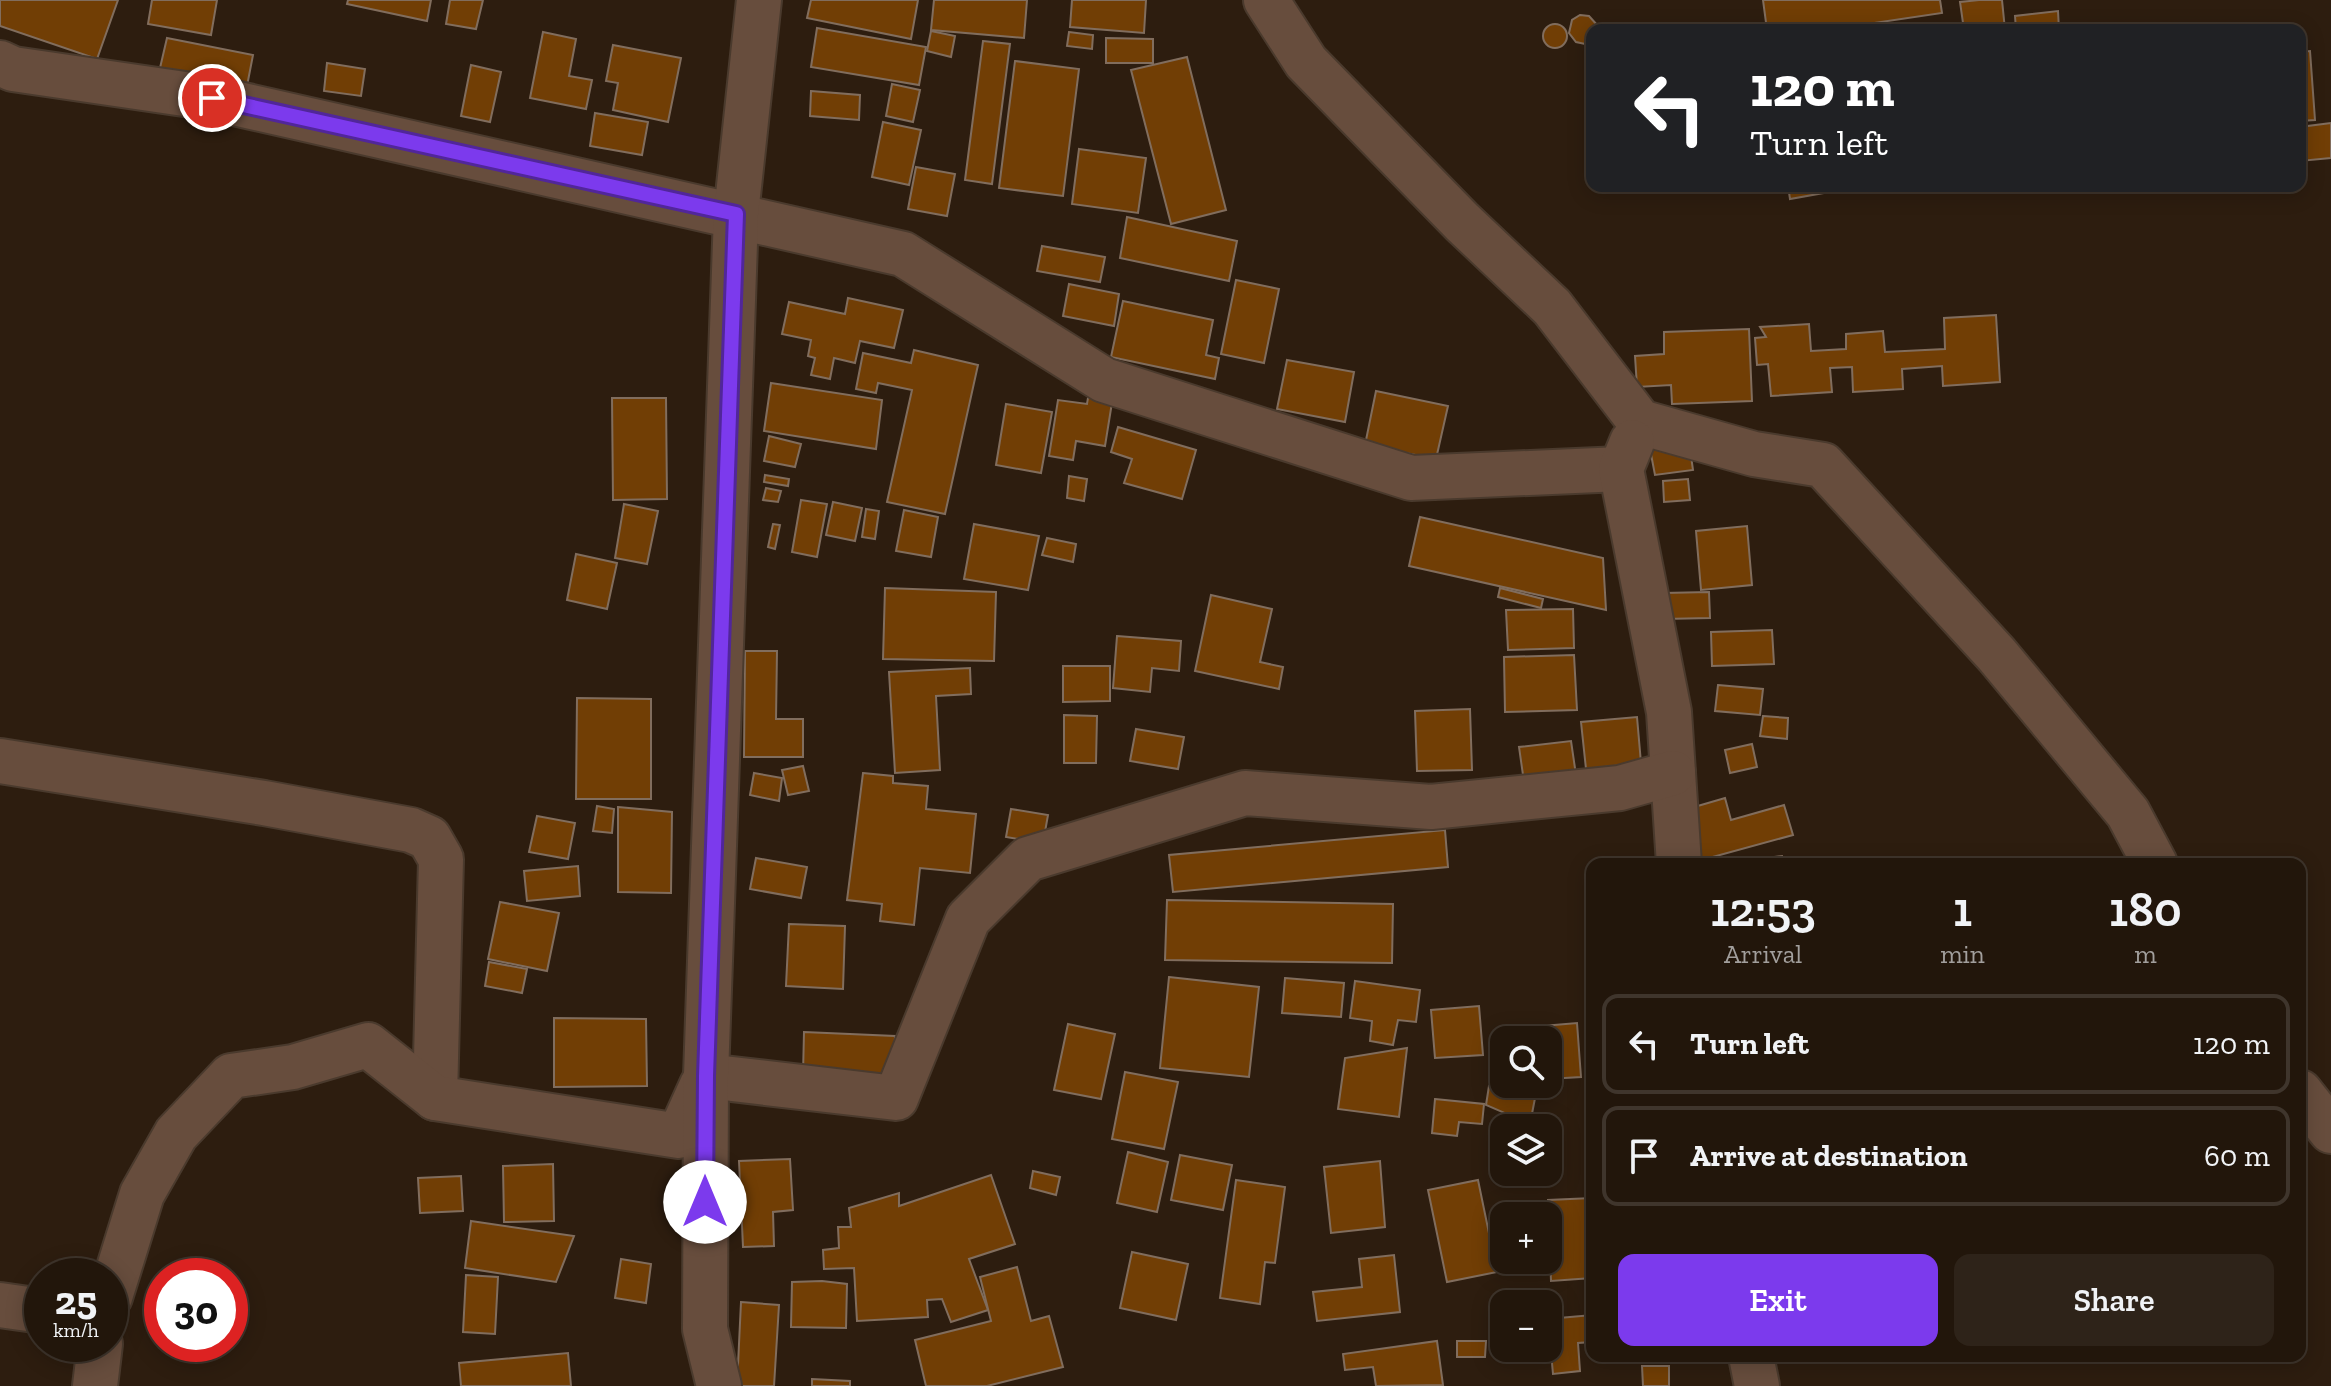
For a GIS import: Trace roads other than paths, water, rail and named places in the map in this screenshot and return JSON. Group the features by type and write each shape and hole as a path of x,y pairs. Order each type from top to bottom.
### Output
{"street":[{"path":"719,1386 705,1329 706,1076 736,214 759,0"},
{"path":"1266,0 1306,62 1462,222 1552,307 1640,422 1754,454 1823,465 2018,679 2128,813 2152,858"},
{"path":"0,63 13,69 212,98 903,254 1104,380 1411,478 1621,469"},
{"path":"1640,422 1621,469 1669,712 1679,858"},
{"path":"0,761 264,803 411,830 429,838 441,859 435,1098"},
{"path":"706,1076 896,1098 968,919 1028,859 1245,793 1431,807 1620,788 1673,773"},
{"path":"122,1258 142,1194 176,1134 231,1076 293,1067 368,1045 435,1098 679,1136 706,1076"},
{"path":"2306,1100 2331,1131"},
{"path":"0,1305 24,1308"},
{"path":"95,1386 98,1362"},
{"path":"1752,1362 1757,1386"}]}
